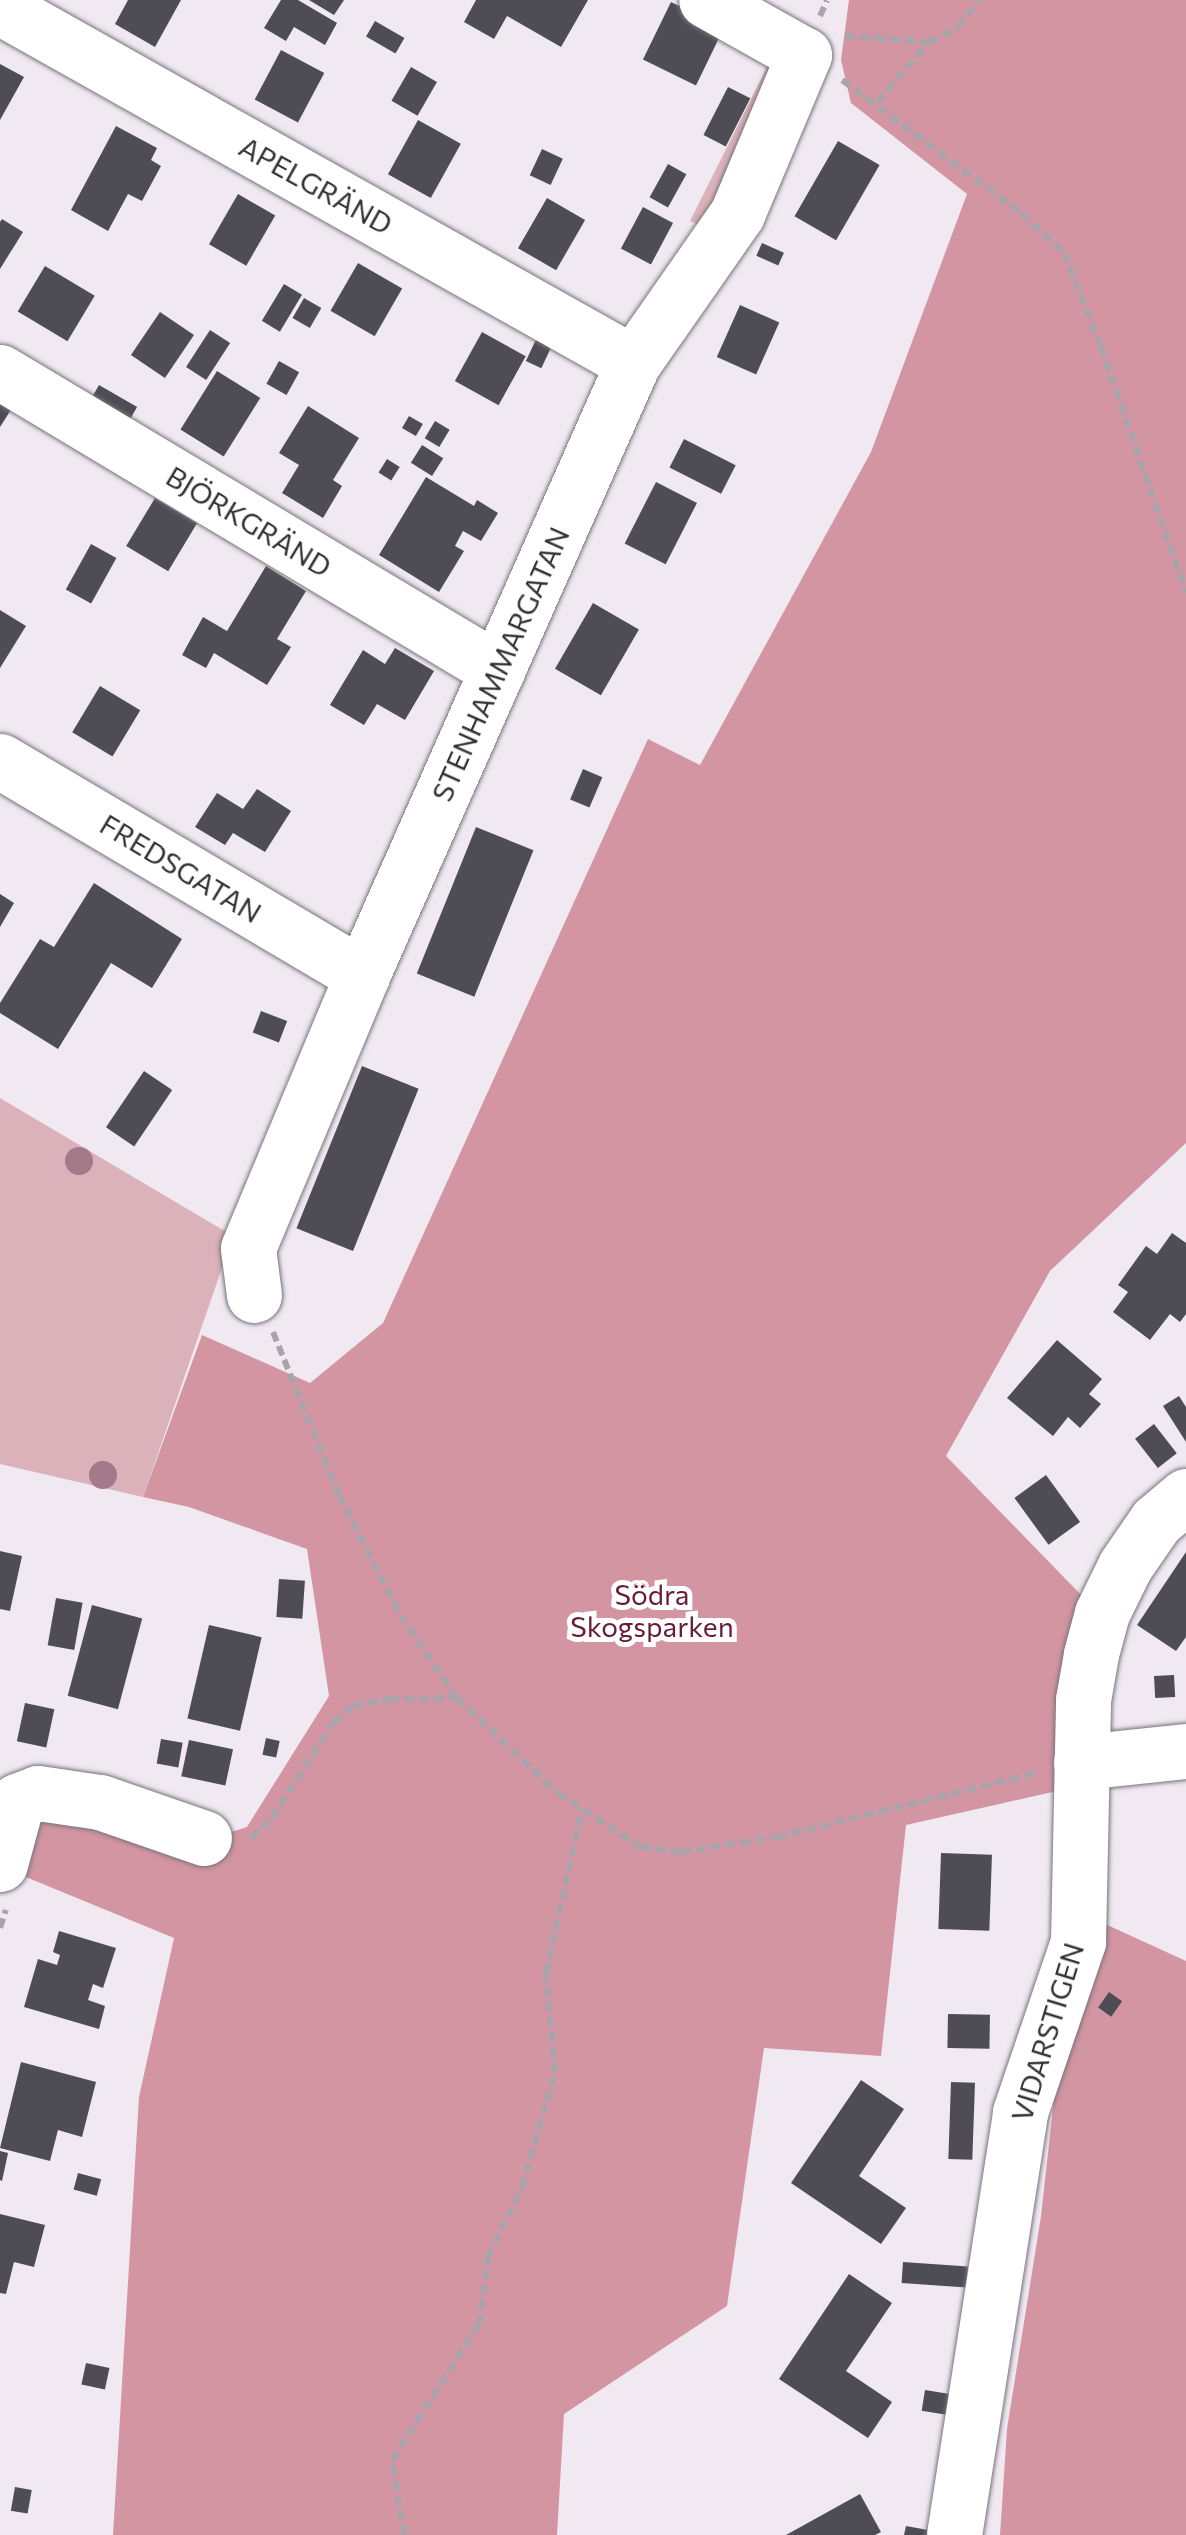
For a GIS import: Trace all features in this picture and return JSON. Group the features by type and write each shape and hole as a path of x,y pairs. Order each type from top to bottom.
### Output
{"street":[{"path":"706,0 817,45"},
{"name":"APELGRÄND","path":"0,7 633,363"},
{"name":"STENHAMMARGATAN","path":"254,1295 248,1248 362,975 633,363 737,214 817,45"},
{"name":"BJÖRKGRÄND","path":"0,372 498,670"},
{"name":"FREDSGATAN","path":"0,761 362,975"},
{"name":"VIDARSTIGEN","path":"954,2535 1020,2112 1078,1942 1083,1700 1102,1613 1125,1566 1156,1522 1186,1496"},
{"path":"1081,1762 1186,1751"},
{"path":"0,1864 8,1792 100,1802 204,1838"}],"path":[{"path":"877,102 929,42 958,27 979,0"},
{"path":"817,45 929,42"},
{"path":"817,45 877,102 1022,213 1064,253 1102,347 1186,594"},
{"path":"254,1295 289,1364 339,1495 400,1616 458,1698 558,1793 642,1847 681,1852 777,1837 1081,1762"},
{"path":"204,1838 245,1844 272,1818 333,1723 353,1706 388,1699 458,1698"},
{"path":"404,2535 392,2460 479,2324 488,2257 522,2187 555,2072 546,1973 582,1809"}],"shaded area":[{"path":"775,51 776,63 707,229 690,221"},
{"path":"0,1098 233,1236 143,1497 0,1464"}],"green space":[{"name":"Södra Skogsparken","path":"849,0 1186,0 1186,1143 1050,1271 946,1456 1086,1600 1066,1789 906,1825 881,2056 764,2048 727,2306 564,2414 557,2535 113,2535 139,2097 174,1938 21,1875 46,1779 228,1833 247,1827 329,1696 307,1549 189,1507 143,1497 202,1335 310,1383 383,1323 648,739 700,765 871,452 967,194 851,103 841,60"},
{"path":"1092,1918 1186,1961 1186,2535 1000,2535 1007,2429 1041,2216 1057,2072"}],"building":[{"path":"128,0 181,0 155,47 115,24"},
{"path":"281,0 298,0 337,23 325,45 294,27 286,41 264,28"},
{"path":"309,0 344,0 334,15"},
{"path":"476,0 588,0 561,47 507,16 494,39 464,22"},
{"path":"671,2 724,28 696,85 643,60"},
{"path":"375,21 404,38 395,54 366,37"},
{"path":"281,50 324,73 298,122 255,99"},
{"path":"0,64 24,77 0,120"},
{"path":"411,67 437,82 417,116 392,101"},
{"path":"728,87 750,98 726,146 703,135"},
{"path":"418,120 461,144 431,198 388,174"},
{"path":"116,126 157,148 151,160 161,166 142,201 128,194 108,231 71,210"},
{"path":"838,141 880,165 836,240 794,216"},
{"path":"542,149 563,159 551,185 530,175"},
{"path":"668,164 686,174 668,207 650,197"},
{"path":"238,194 275,215 246,266 209,244"},
{"path":"547,198 585,220 556,270 518,248"},
{"path":"643,207 673,223 651,264 621,248"},
{"path":"2,219 23,232 0,269 0,222"},
{"path":"762,243 784,253 778,266 756,256"},
{"path":"358,263 402,288 375,336 330,311"},
{"path":"45,266 95,296 67,341 18,311"},
{"path":"284,284 302,295 280,332 262,321"},
{"path":"304,298 321,308 310,328 292,318"},
{"path":"740,305 779,322 756,375 717,357"},
{"path":"160,312 194,335 165,378 131,355"},
{"path":"210,330 230,343 206,380 186,367"},
{"path":"482,332 526,356 499,405 455,381"},
{"path":"539,333 554,340 541,368 526,361"},
{"path":"279,361 299,372 287,395 266,384"},
{"path":"217,371 260,398 224,457 180,430"},
{"path":"99,385 137,407 124,430 86,408"},
{"path":"0,396 14,405 0,427"},
{"path":"308,406 359,438 333,480 342,486 323,518 282,493 299,465 279,453"},
{"path":"409,416 423,424 416,436 402,428"},
{"path":"435,421 450,430 439,447 425,438"},
{"path":"684,439 736,465 721,494 669,468"},
{"path":"422,445 443,458 432,476 411,463"},
{"path":"387,459 400,467 391,481 379,473"},
{"path":"426,477 474,506 477,500 498,513 481,541 463,531 455,546 464,551 439,592 379,555"},
{"path":"656,482 697,503 666,564 625,543"},
{"path":"155,498 197,523 168,571 126,546"},
{"path":"91,544 116,558 91,604 66,589"},
{"path":"266,566 306,591 277,639 291,647 267,685 214,653 206,668 182,655 203,617 227,631"},
{"path":"593,603 639,630 601,695 555,669"},
{"path":"0,610 26,626 0,668"},
{"path":"395,648 434,671 405,720 377,704 364,725 330,705 363,650 385,664"},
{"path":"100,686 140,710 112,756 72,732"},
{"path":"583,769 602,777 589,808 570,799"},
{"path":"257,789 291,811 265,852 233,833 225,845 195,827 217,793 243,809"},
{"path":"476,827 533,850 474,997 417,973"},
{"path":"94,883 182,939 152,988 111,963 58,1049 0,1013 0,1003 40,939 54,947"},
{"path":"0,894 14,903 0,927"},
{"path":"261,1011 287,1021 279,1043 253,1032"},
{"path":"362,1066 419,1089 353,1251 296,1228"},
{"path":"144,1071 172,1090 134,1146 106,1127"},
{"path":"1172,1233 1186,1243 1186,1314 1180,1322 1170,1314 1150,1340 1113,1312 1128,1292 1118,1285 1146,1246 1157,1254"},
{"path":"1057,1340 1102,1379 1089,1394 1101,1404 1080,1428 1068,1417 1053,1436 1007,1398"},
{"path":"1179,1396 1186,1407 1186,1442 1163,1406"},
{"path":"1154,1424 1177,1453 1158,1468 1135,1439"},
{"path":"1046,1475 1080,1522 1049,1545 1014,1498"},
{"path":"0,1551 22,1556 10,1611 0,1609"},
{"path":"1186,1552 1186,1637 1176,1651 1137,1625"},
{"path":"279,1579 305,1581 302,1619 276,1617"},
{"path":"56,1598 83,1603 74,1650 48,1645"},
{"path":"92,1605 142,1618 118,1709 68,1696"},
{"path":"209,1625 262,1637 240,1731 187,1719"},
{"path":"1174,1675 1175,1697 1155,1698 1154,1676"},
{"path":"25,1703 54,1709 46,1747 17,1741"},
{"path":"266,1738 280,1741 276,1758 262,1755"},
{"path":"161,1739 183,1743 178,1767 157,1764"},
{"path":"189,1740 233,1749 225,1786 181,1776"},
{"path":"941,1853 992,1855 989,1931 938,1929"},
{"path":"59,1931 116,1948 103,1988 93,1984 88,2000 105,2006 99,2029 24,2007 38,1959 57,1965 60,1955 53,1952"},
{"path":"1109,1992 1122,2001 1111,2017 1098,2008"},
{"path":"948,2014 990,2015 989,2049 947,2048"},
{"path":"21,2062 96,2082 82,2137 58,2130 50,2161 0,2148"},
{"path":"861,2080 904,2109 859,2176 906,2208 881,2244 791,2183"},
{"path":"951,2082 975,2083 972,2160 948,2159"},
{"path":"0,2151 8,2153 2,2181 0,2180"},
{"path":"78,2173 101,2179 97,2196 74,2189"},
{"path":"0,2214 45,2225 34,2267 14,2262 6,2294 0,2293"},
{"path":"903,2262 968,2267 966,2287 902,2283"},
{"path":"849,2274 892,2303 846,2371 892,2402 868,2438 779,2379"},
{"path":"86,2363 109,2368 105,2390 81,2385"},
{"path":"925,2390 950,2394 946,2415 922,2411"},
{"path":"15,2487 32,2490 28,2514 11,2511"},
{"path":"860,2494 881,2532 786,2535"},
{"path":"906,2526 928,2530 927,2535 904,2535"}]}
